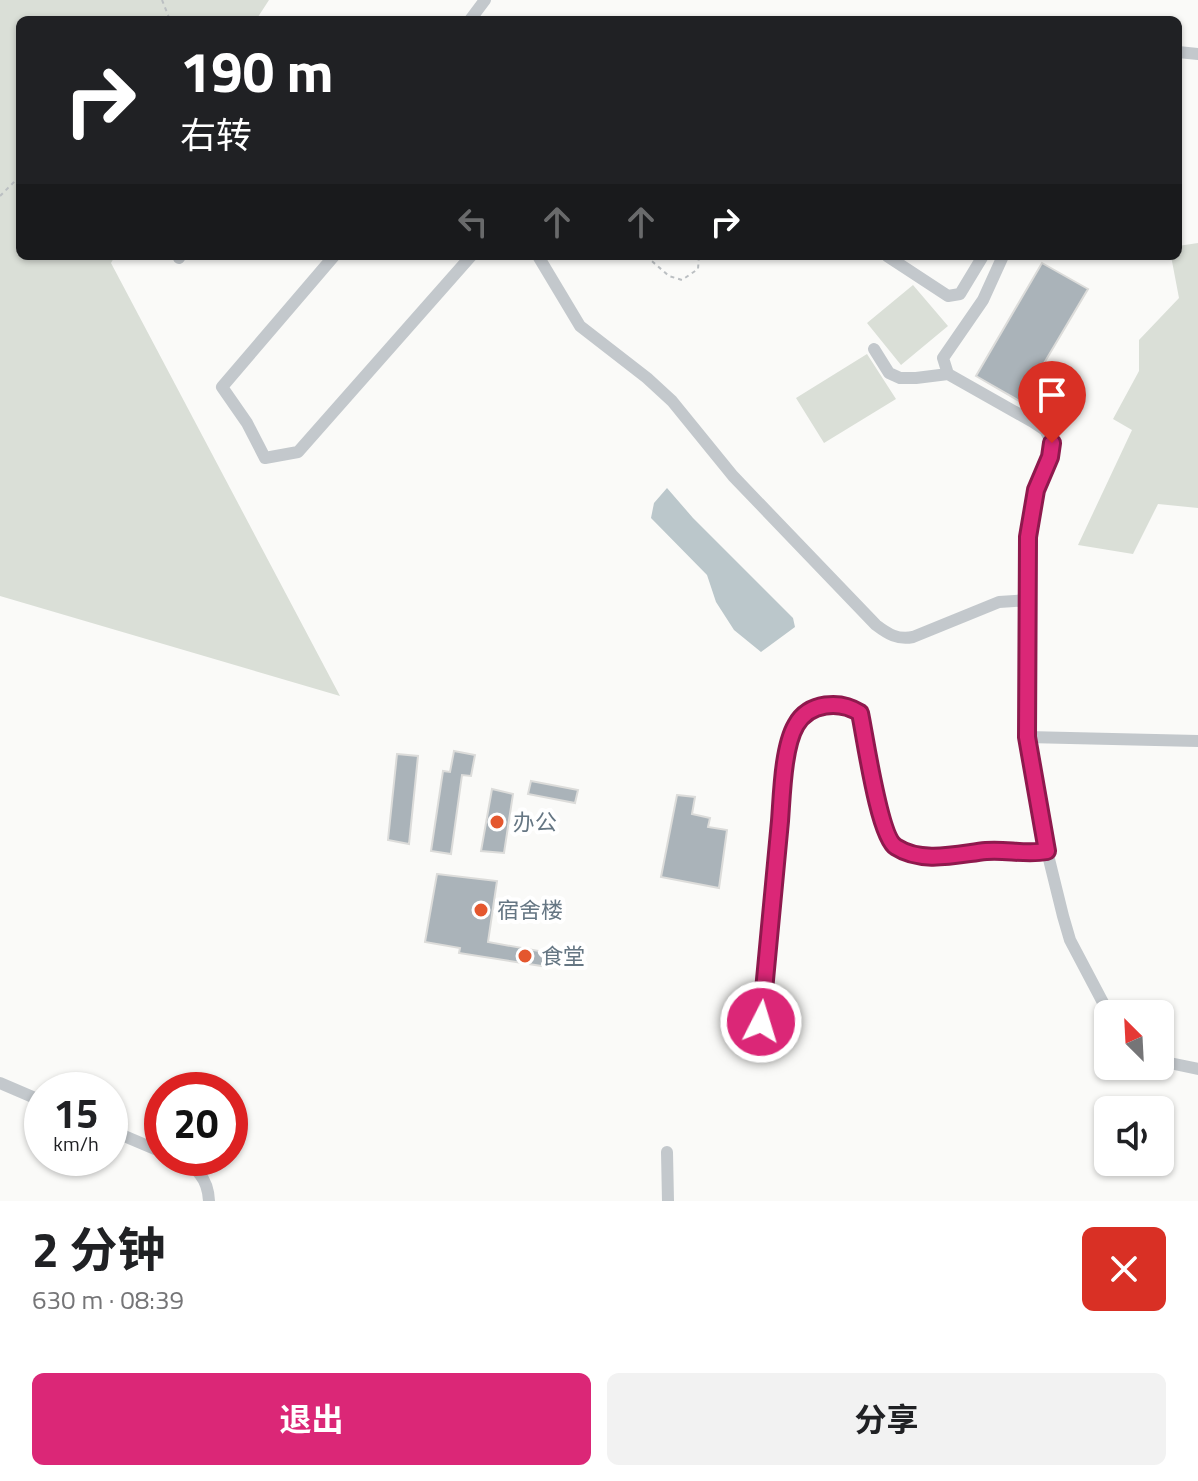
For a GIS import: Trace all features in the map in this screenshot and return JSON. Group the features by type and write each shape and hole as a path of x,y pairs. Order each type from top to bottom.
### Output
{"street":[{"path":"331,260 222,387 247,423 265,458 298,452 467,260"},
{"path":"540,260 580,326 672,401 733,476 889,635 903,639 913,637 999,602 1029,600"},
{"path":"893,260 948,296 960,294 981,260"},
{"path":"948,374 943,358 983,300 1001,260"},
{"path":"874,349 889,373 900,378 948,374 1033,422 1045,430 1052,443 1050,457 1036,490 1028,537 1027,737 1047,851 1070,940 1102,1000"},
{"path":"758,1053 785,770 795,726 803,716 826,704 846,704 860,713 882,824 890,842 897,848 937,857 991,850 1020,855 1047,851"},
{"path":"1027,737 1198,741"},
{"path":"1174,1064 1198,1069"},
{"path":"0,1083 24,1093"},
{"path":"667,1152 668,1201"},
{"path":"201,1176 209,1201"}],"path":[{"path":"0,196 16,180"},
{"path":"651,260 669,276 682,280 698,269 699,260"}],"shaded area":[{"path":"0,0 269,0 259,16 16,16 16,260 113,260 111,263 340,696 0,596"},
{"path":"1198,243 1198,508 1158,504 1133,554 1078,545 1132,430 1113,419 1139,371 1139,340 1179,298 1172,260 1182,260 1182,245"},
{"path":"913,285 948,326 901,365 867,323"},
{"path":"867,354 896,399 824,443 796,398"},
{"path":"667,488 793,618 795,627 761,652 734,630 716,602 707,575 651,518 654,503"}],"building":[{"path":"1042,263 1088,289 1021,402 976,376"},
{"path":"454,751 475,755 471,776 462,775 451,854 431,851 443,771 450,772"},
{"path":"397,754 418,756 409,844 388,840"},
{"path":"531,781 578,790 575,803 528,794"},
{"name":"办公","path":"492,789 513,794 504,853 481,851"},
{"path":"677,795 695,797 692,814 710,818 708,827 727,830 719,888 661,877"},
{"path":"437,874 497,881 488,942 550,953 548,967 459,953 460,948 425,942"}],"place":[{"name":"办公","path":"497,822"},
{"name":"宿舍楼","path":"481,910"},
{"name":"食堂","path":"525,956"}],"route":[{"path":"761,1022 785,770 795,726 813,710 826,704 846,704 860,713 882,824 890,842 897,848 937,857 991,850 1020,855 1047,851 1027,737 1028,537 1036,490 1050,457 1052,443"}]}
